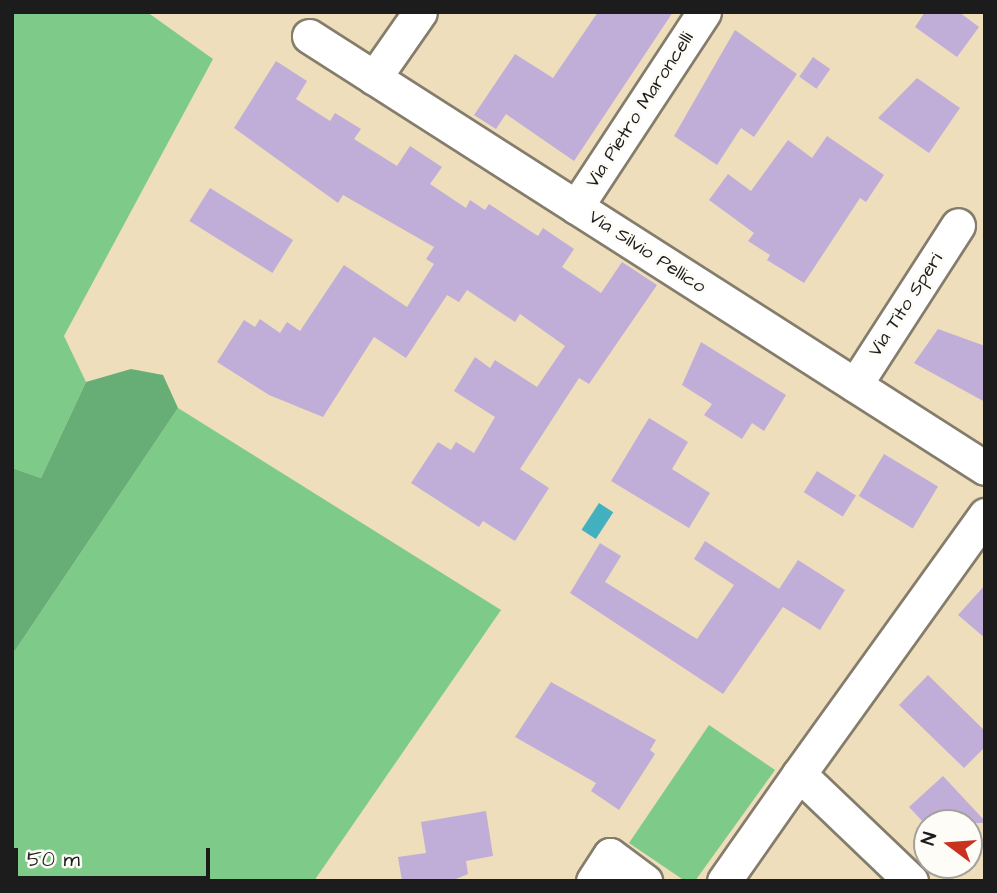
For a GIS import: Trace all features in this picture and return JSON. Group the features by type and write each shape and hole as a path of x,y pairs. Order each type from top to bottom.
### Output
{"street":[{"path":"374,78 420,12"},
{"name":"Via Pietro Maroncelli","path":"576,207 704,12"},
{"name":"Via Silvio Pellico","path":"309,36 985,468"},
{"name":"Via Tito Speri","path":"855,385 957,225"},
{"path":"724,881 985,515"},
{"path":"799,774 911,881"},
{"path":"593,881 610,855 645,881"}],"green space":[{"path":"12,12 147,12 213,59 64,336 86,382 41,478 12,468"},
{"path":"131,369 163,375 178,408 12,655 12,468 41,478 86,382"},
{"path":"178,408 501,610 314,881 12,881 12,655"},
{"path":"709,725 775,770 695,881 685,881 629,843"}],"water":[{"path":"599,503 613,512 596,539 582,530"}],"building":[{"path":"598,12 673,12 574,161 506,114 496,129 474,115 515,54 553,78"},
{"path":"925,12 959,12 979,27 957,57 915,27"},
{"path":"735,30 797,74 754,137 741,128 717,165 674,136"},
{"path":"813,57 830,69 816,89 799,77"},
{"path":"276,61 307,81 296,99 330,121 335,113 361,129 354,139 397,166 410,146 442,167 430,184 466,208 470,200 485,210 489,204 538,236 543,228 574,249 562,267 601,293 622,262 657,285 589,384 579,378 520,469 549,488 515,541 483,521 479,527 411,483 438,442 451,450 456,442 474,453 495,417 454,391 475,357 490,368 495,360 537,387 565,346 520,314 515,322 467,290 459,302 447,295 406,358 374,337 323,417 269,395 217,362 244,320 255,327 260,319 280,333 287,322 300,331 344,265 407,307 434,264 426,259 434,247 343,195 338,203 234,128"},
{"path":"917,78 960,108 929,153 878,118"},
{"path":"827,136 884,175 866,202 860,198 804,283 767,260 770,255 748,241 754,233 709,200 728,174 751,191 788,140 812,158"},
{"path":"210,188 293,240 272,273 189,221"},
{"path":"938,329 985,346 985,402 914,363"},
{"path":"701,342 786,395 764,431 752,423 742,439 704,415 712,404 682,385"},
{"path":"649,418 688,442 672,469 710,493 689,528 611,481"},
{"path":"884,454 938,486 913,528 859,496"},
{"path":"817,471 856,495 843,517 804,492"},
{"path":"705,541 779,589 798,560 845,590 820,630 783,607 723,694 570,593 600,543 621,556 605,582 697,639 734,585 694,559"},
{"path":"985,585 985,638 958,615"},
{"path":"928,675 985,731 985,747 964,768 899,705"},
{"path":"551,682 656,740 650,750 655,754 619,810 591,791 596,783 515,737"},
{"path":"943,776 974,809 913,809 913,811 909,807"},
{"path":"486,811 493,856 466,861 468,874 451,881 402,881 398,857 426,853 421,822"}]}
